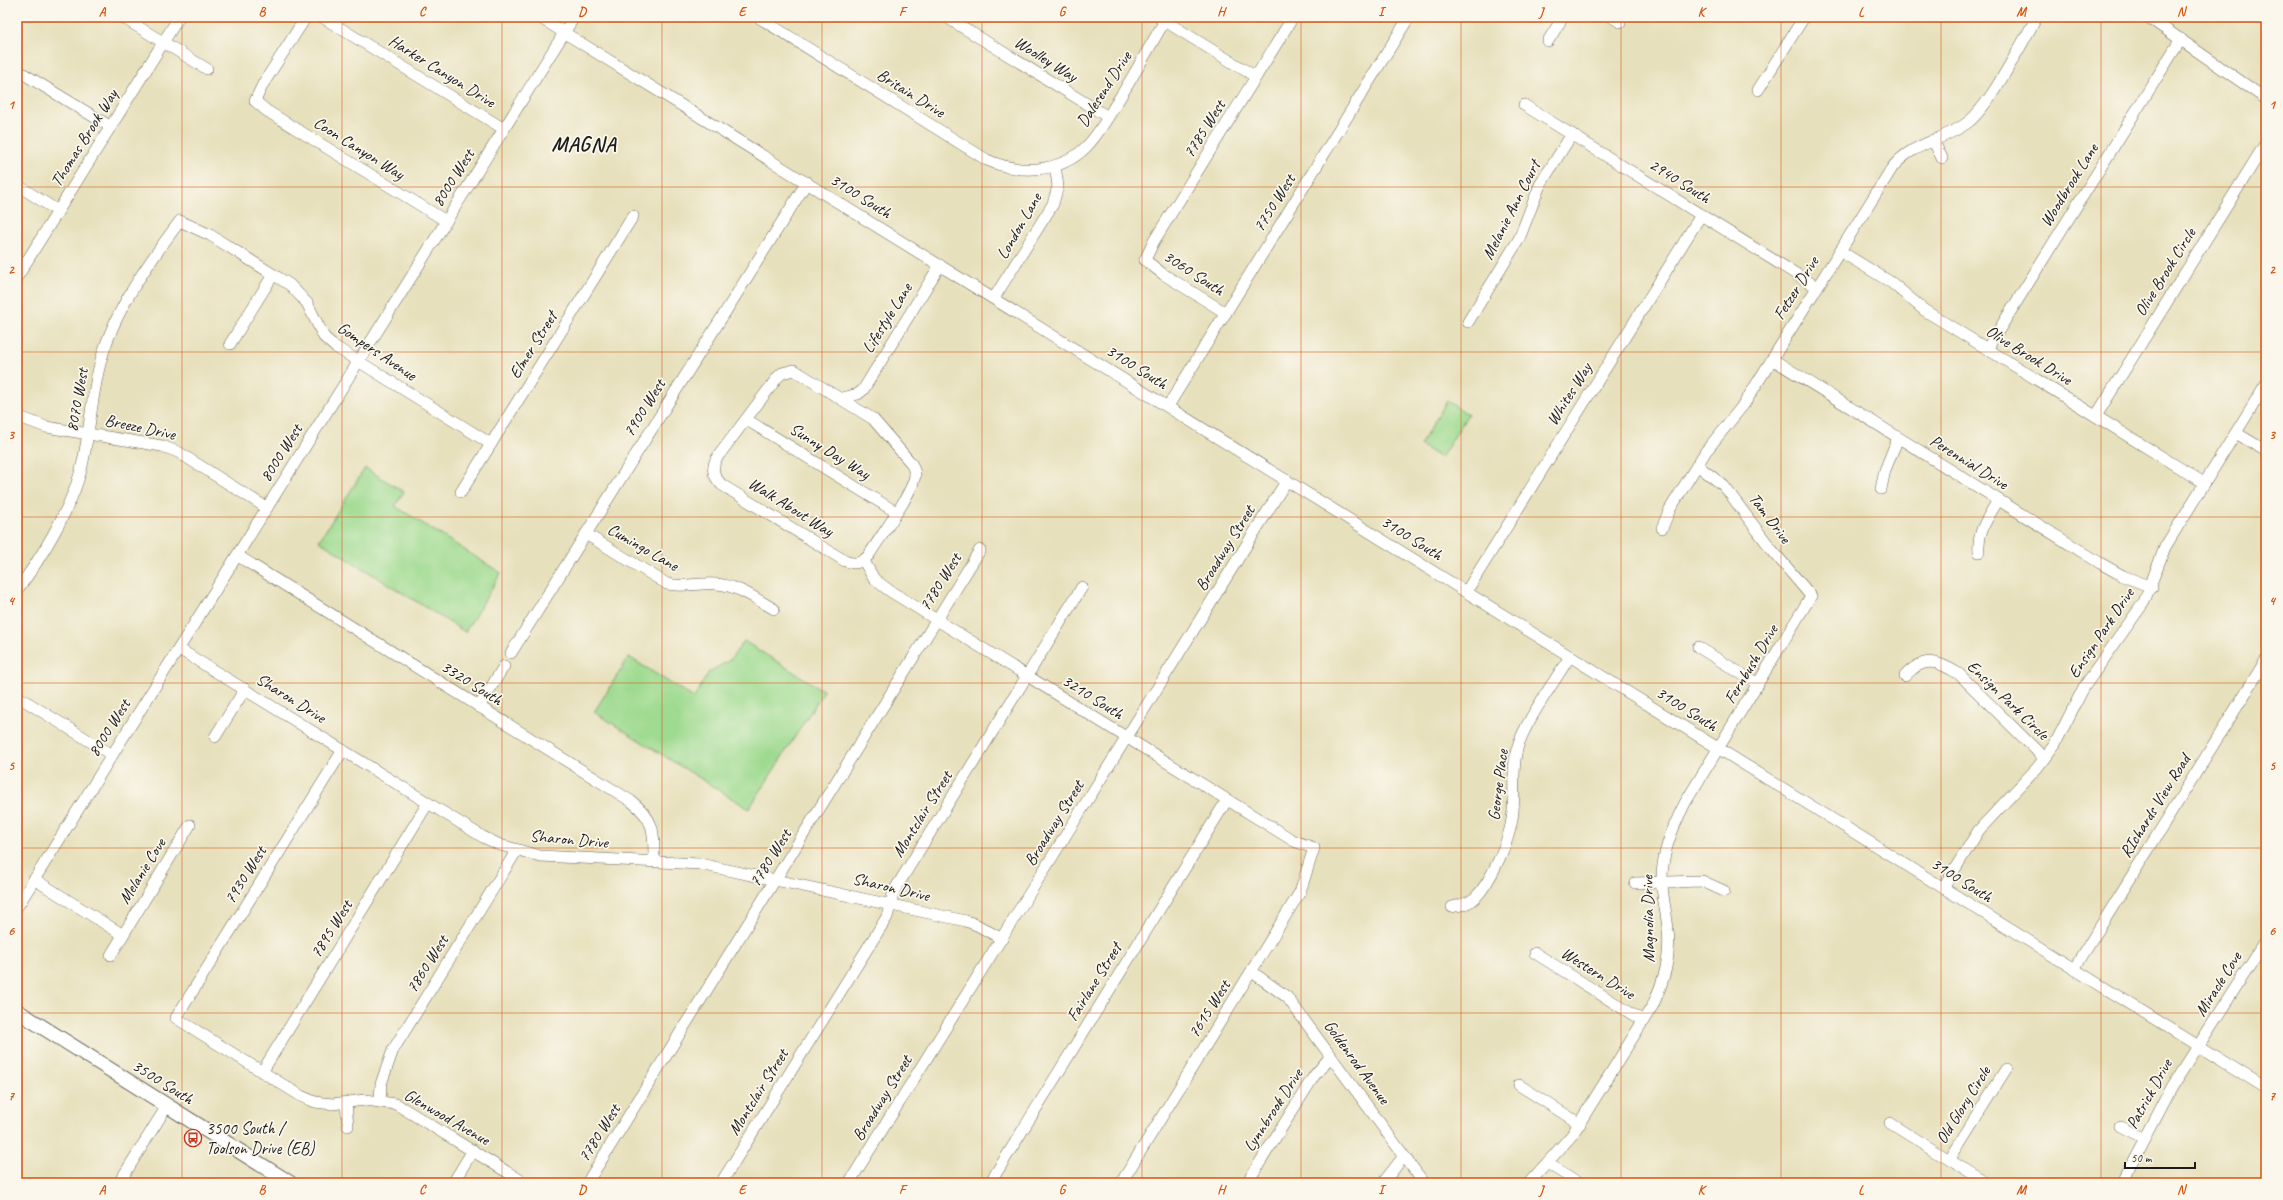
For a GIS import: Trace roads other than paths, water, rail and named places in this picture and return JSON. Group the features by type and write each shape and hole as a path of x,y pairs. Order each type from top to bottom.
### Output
{"main road":[{"name":"3500 South","path":"17,1011 290,1183"}],"street":[{"path":"122,17 207,68"},
{"name":"Thomas Brook Way","path":"17,276 111,128 179,17"},
{"name":"Coon Canyon Way","path":"306,17 263,84 255,101 267,111 446,221"},
{"name":"Harker Canyon Drive","path":"322,17 504,129"},
{"name":"3100 South","path":"539,17 940,264 2266,1088"},
{"name":"8000 West","path":"17,907 574,17"},
{"name":"Britain Drive","path":"758,17 986,160 1003,167 1021,170 1040,169 1055,166"},
{"name":"Woolley Way","path":"946,17 1108,117"},
{"name":"7785 West","path":"1145,260 1154,242 1293,17"},
{"name":"7750 West","path":"1168,406 1409,17"},
{"path":"1548,41 1563,17"},
{"path":"1758,90 1804,17"},
{"name":"Fetzer Drive","path":"1662,528 1670,509 1697,465 1714,439 1744,404 1899,159 1933,140 1952,132 1976,115 2038,17"},
{"path":"2148,17 2266,99"},
{"path":"1164,18 1256,77"},
{"name":"Dalesend Drive","path":"1055,166 1085,148 1108,117 1164,18"},
{"name":"Woodbrook Lane","path":"1987,349 2181,39"},
{"path":"17,70 111,128"},
{"name":"2940 South","path":"1524,105 1817,287"},
{"name":"Melanie Ann Court","path":"1468,322 1519,239 1540,185 1572,134"},
{"path":"1933,140 1942,158"},
{"name":"Olive Brook Circle","path":"2096,416 2264,146"},
{"name":"London Lane","path":"994,298 1053,204 1058,186 1055,166"},
{"name":"7900 West","path":"511,653 807,182"},
{"path":"17,185 58,210"},
{"name":"Whites Way","path":"1466,592 1701,215"},
{"name":"Elmer Street","path":"461,492 633,216"},
{"name":"Gompers Avenue","path":"180,220 210,235 290,285 307,303 324,336 334,346 491,444"},
{"name":"8070 West","path":"17,590 66,512 81,470 101,360 112,330 125,303 163,243 180,220"},
{"name":"Olive Brook Drive","path":"1840,251 1892,283 1924,310 2204,483"},
{"name":"3060 South","path":"1145,260 1163,274 1226,313"},
{"name":"Lifestyle Lane","path":"862,411 863,390 940,264"},
{"path":"230,344 273,275"},
{"name":"Perennial Drive","path":"1772,359 2100,563 2123,576 2152,586"},
{"path":"747,420 777,378 787,371 794,370 842,398 873,419 911,463 914,471 912,487 861,562"},
{"name":"Ensign Park Drive","path":"1943,888 1979,830 2044,758 2054,744 2084,687 2135,616 2152,586 2165,548 2266,384"},
{"path":"842,398 858,394 863,390"},
{"name":"Breeze Drive","path":"17,416 46,426 162,446 178,452 267,508"},
{"name":"Walk About Way","path":"747,420 716,459 713,471 717,480 722,485 845,561 861,562"},
{"name":"Sunny Day Way","path":"747,420 896,512"},
{"path":"2236,433 2266,451"},
{"path":"1881,490 1885,470 1898,438"},
{"name":"Tam Drive","path":"1697,465 1724,486 1768,544 1811,596"},
{"name":"Broadway Street","path":"850,1183 1287,480"},
{"path":"1979,552 1978,540 1981,529 1998,500"},
{"name":"Cumingo Lane","path":"586,534 667,584 677,586 717,584 733,586 774,609"},
{"name":"7780 West","path":"588,1183 980,550"},
{"name":"3320 South","path":"238,556 631,801 644,811 650,821 654,834 654,861"},
{"name":"3210 South","path":"861,562 874,579 890,591 1294,841 1314,848"},
{"name":"Montclair Street","path":"721,1183 887,917 894,891 1082,587"},
{"name":"Fernbush Drive","path":"1719,749 1811,596"},
{"path":"1698,647 1758,684"},
{"name":"Sharon Drive","path":"179,649 483,837 517,850 540,856 564,858 700,864 890,904 977,925 1002,939"},
{"name":"George Place","path":"1452,907 1466,904 1474,899 1502,853 1512,818 1513,772 1517,748 1528,726 1570,656"},
{"name":"RIchards View Road","path":"2074,969 2266,660"},
{"name":"Ensign Park Circle","path":"1905,676 1912,668 1923,662 1934,662 1959,674 2044,758"},
{"path":"478,706 504,666"},
{"path":"215,737 245,689"},
{"path":"17,696 112,755"},
{"name":"Magnolia Drive","path":"1530,1183 1547,1163 1561,1150 1580,1124 1644,1021 1662,984 1669,951 1662,881 1665,856 1671,832 1685,803 1719,749"},
{"name":"7930 West","path":"176,1018 343,750"},
{"name":"Fairlane Street","path":"990,1183 1227,800"},
{"name":"7895 West","path":"262,1072 428,803"},
{"name":"Melanie Cove","path":"111,955 190,825"},
{"name":"7615 West","path":"1121,1183 1300,892 1314,848"},
{"name":"7860 West","path":"380,1101 381,1084 393,1050 517,850"},
{"path":"34,879 123,934"},
{"path":"1635,883 1702,881 1724,891"},
{"name":"Miracle Cove","path":"2198,1046 2266,940"},
{"name":"Western Drive","path":"1535,953 1644,1021"},
{"name":"Goldenrod Avenue","path":"1252,972 1287,997 1424,1183"},
{"name":"Glenwood Avenue","path":"176,1018 301,1096 315,1102 346,1103 380,1101 396,1104 525,1183"},
{"name":"Patrick Drive","path":"2122,1183 2143,1138 2172,1087 2198,1046"},
{"name":"Lynnbrook Drive","path":"1247,1183 1314,1076 1331,1056"},
{"name":"Old Glory Circle","path":"1949,1160 2006,1069"},
{"path":"1519,1085 1580,1124"},
{"path":"346,1103 348,1126"},
{"path":"119,1183 167,1106"},
{"path":"1890,1123 1986,1183"},
{"path":"2121,1128 2143,1138"},
{"path":"453,1183 473,1150"},
{"path":"1383,1183 1404,1156"},
{"path":"1547,1163 1579,1183"}],"place":[{"name":"3500 South / Toolson Drive (EB)","path":"193,1138"}],"district":[{"name":"MAGNA","path":"584,144"}]}
